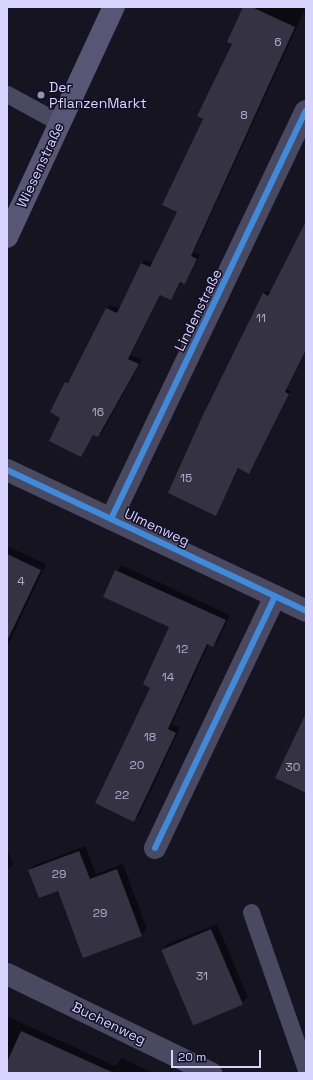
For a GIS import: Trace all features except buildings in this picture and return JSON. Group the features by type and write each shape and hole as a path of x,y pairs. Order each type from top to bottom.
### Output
{"main road":[{"name":"Wiesenstraße","path":"7,237 114,7"}],"street":[{"name":"Lindenstraße","path":"111,519 306,111"},
{"name":"Ulmenweg","path":"7,470 306,611"},
{"path":"155,848 275,596"},
{"name":"Buchenweg","path":"7,974 210,1073"}],"lane":[{"path":"7,94 60,122"},
{"path":"251,912 306,1070"}],"cycle path":[{"path":"111,519 306,111"},
{"path":"7,470 306,611"},
{"path":"155,848 275,596"}],"place":[{"name":"Der PflanzenMarkt","path":"41,95"}]}
